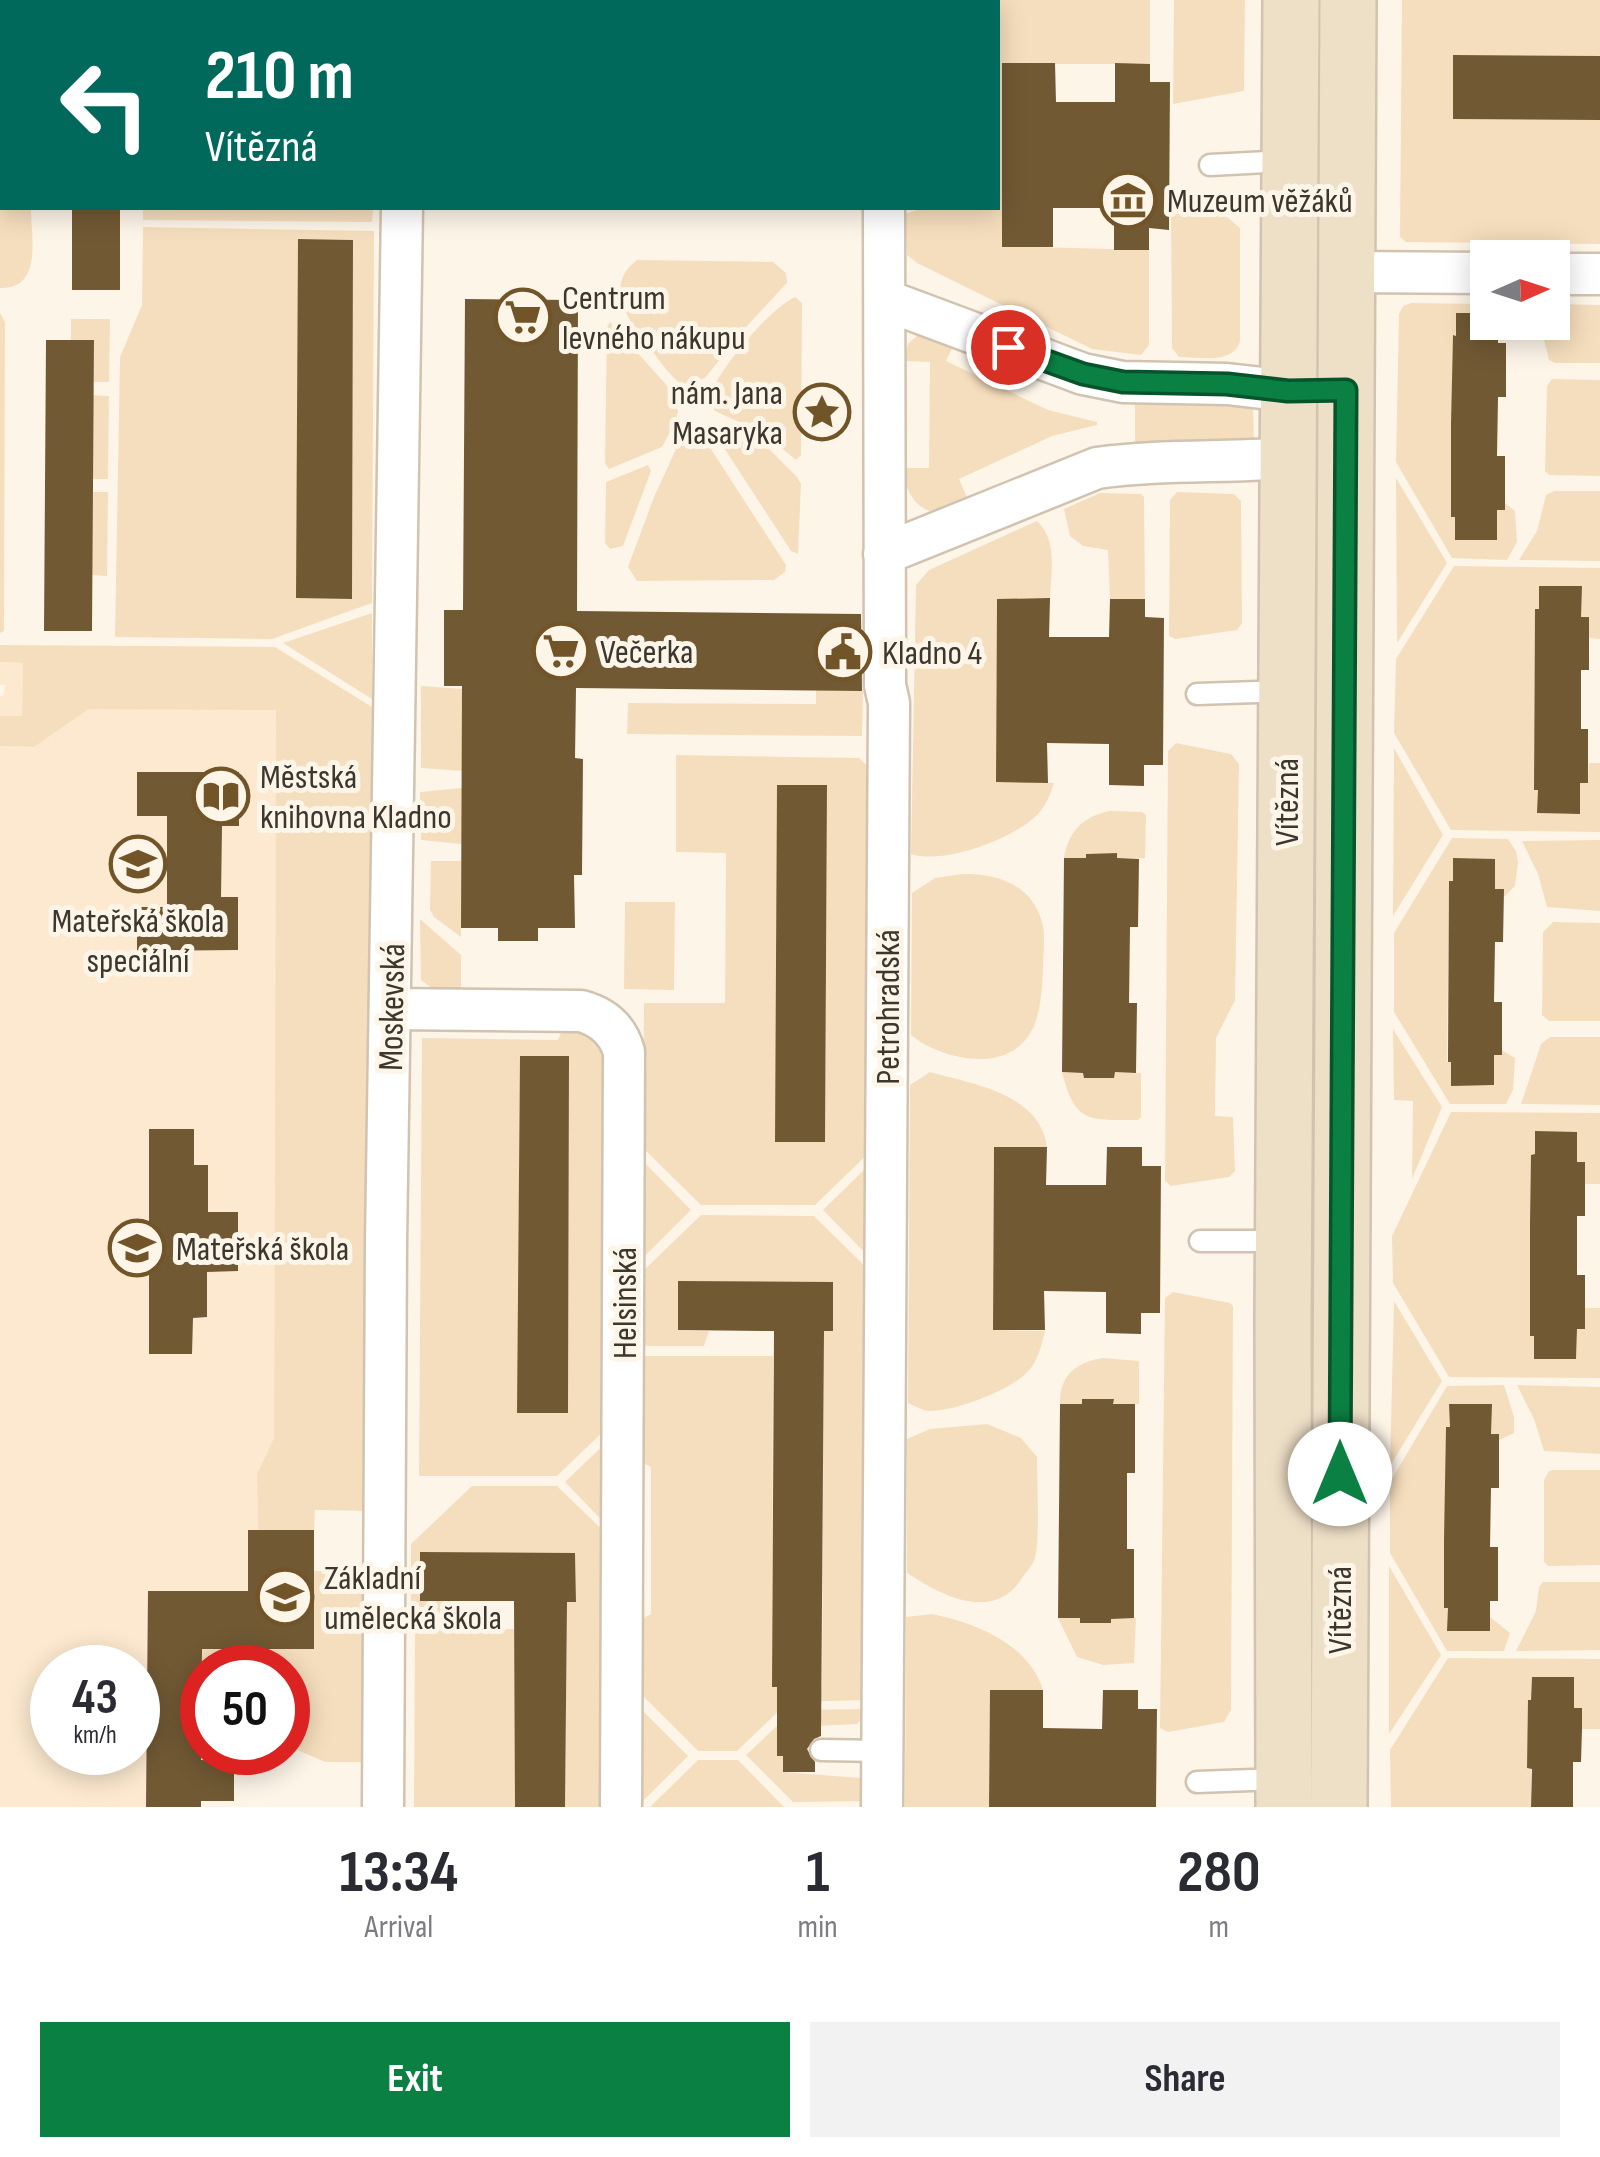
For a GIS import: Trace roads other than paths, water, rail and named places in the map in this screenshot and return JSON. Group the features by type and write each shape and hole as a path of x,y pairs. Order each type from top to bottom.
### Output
{"main road":[{"name":"Vítězná","path":"1284,1793 1283,1241 1291,0"},
{"name":"Vítězná","path":"1340,1807 1348,0"},
{"path":"1288,391 1346,390"},
{"path":"1288,458 1347,453"}],"street":[{"name":"Moskevská","path":"383,1807 386,1242 402,210"},
{"name":"Petrohradská","path":"882,1807 889,702 884,554 884,210"},
{"path":"1347,272 1470,273"},
{"path":"1570,274 1600,274"},
{"path":"884,300 1083,374 1123,382 1227,384 1288,391"},
{"path":"884,554 1096,468 1134,463 1288,458"},
{"name":"Helsinská","path":"392,1008 581,1011 602,1019 624,1052 621,1807"}],"lane":[{"path":"1210,165 1290,161"},
{"path":"1196,694 1287,691"},
{"path":"1200,1241 1283,1241"},
{"path":"822,1750 883,1751"},
{"path":"1197,1782 1284,1793"}],"place":[{"name":"Muzeum věžáků","path":"1128,200"},
{"name":"Centrum levného nákupu","path":"523,317"},
{"name":"nám. Jana Masaryka","path":"822,412"},
{"name":"Večerka","path":"561,651"},
{"name":"Kladno 4","path":"843,652"},
{"name":"Městská knihovna Kladno","path":"221,796"},
{"name":"Mateřská škola speciální","path":"138,864"},
{"name":"Mateřská škola","path":"137,1248"},
{"name":"Základní umělecká škola","path":"285,1597"}]}
